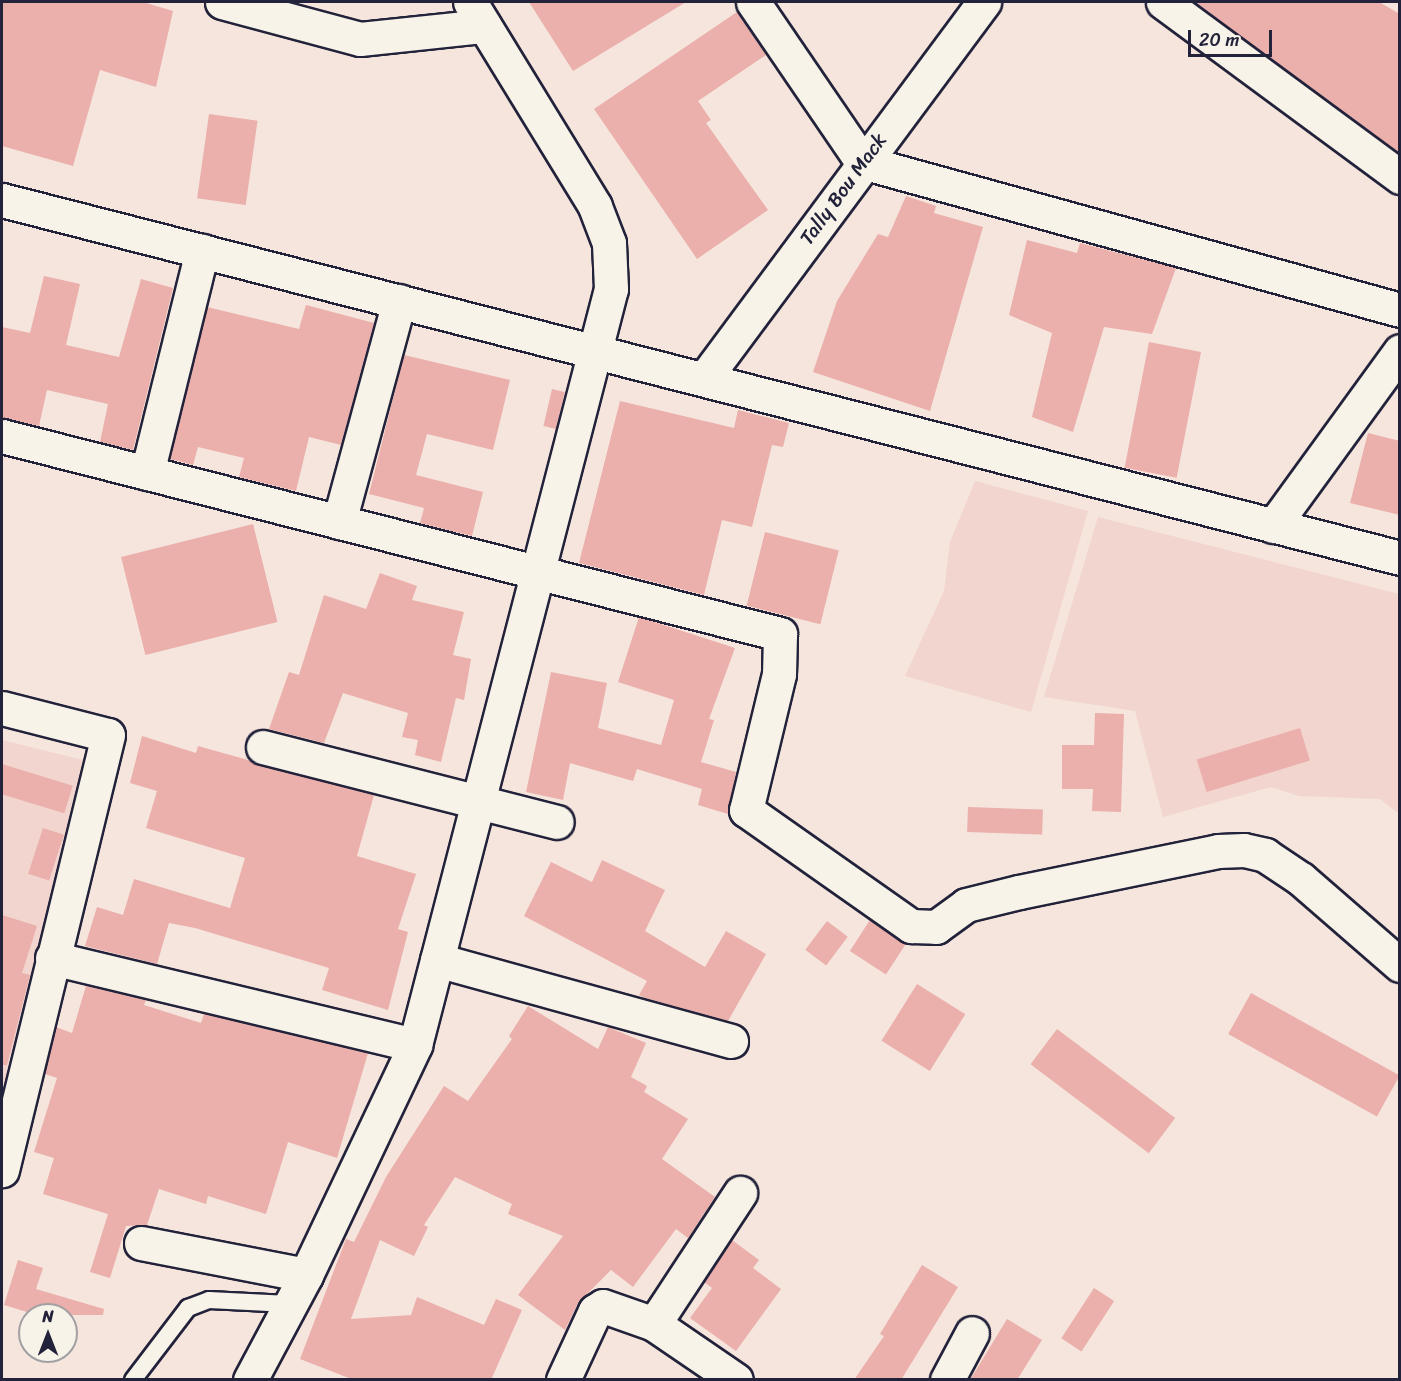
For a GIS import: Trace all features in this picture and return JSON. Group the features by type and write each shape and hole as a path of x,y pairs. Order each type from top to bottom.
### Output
{"street":[{"path":"222,2 360,39 477,14 595,207 609,243 611,289 541,574 477,804 415,1045 306,1275 250,1380"},
{"path":"753,2 862,162 1400,310"},
{"name":"Tally Bou Mack","path":"704,379 862,162 984,2"},
{"path":"1163,2 1400,177"},
{"path":"2,200 1400,558"},
{"path":"147,473 202,250"},
{"path":"339,522 399,301"},
{"path":"1273,526 1400,351"},
{"path":"2,436 780,634 779,674 746,810 911,926 936,927 966,905 1019,892 1218,851 1244,850 1265,855 1301,879 1400,965"},
{"path":"2,708 108,735 2,1170"},
{"path":"263,747 477,804 557,822"},
{"path":"52,958 415,1045"},
{"path":"437,960 731,1041"},
{"path":"654,1324 740,1193"},
{"path":"141,1244 306,1275"},
{"path":"563,1380 595,1311 603,1306 654,1324 736,1380"},
{"path":"947,1380 972,1334"}],"lane":[{"path":"133,1380 188,1308 209,1300 289,1304"}],"shaded area":[{"path":"975,481 1088,511 1031,712 905,676 944,591 950,542"},
{"path":"1098,517 1399,594 1399,814 1380,799 1299,796 1271,787 1163,817 1135,711 1044,697"},
{"path":"2,740 91,762 2,1098"}],"building":[{"path":"2,2 143,2 173,11 156,87 100,70 73,166 2,146"},
{"path":"529,2 686,2 573,71"},
{"path":"1194,2 1379,2 1400,14 1400,153"},
{"path":"737,12 766,55 698,101 711,120 706,123 768,210 697,259 594,109"},
{"path":"209,114 258,121 246,205 197,198"},
{"path":"906,196 936,206 934,213 983,227 930,411 813,372 837,301 878,234 888,237"},
{"path":"1027,240 1077,253 1080,243 1176,268 1152,334 1104,327 1073,432 1032,417 1052,333 1009,315"},
{"path":"44,276 80,284 66,345 119,357 141,279 173,288 133,450 100,442 108,404 47,390 39,426 2,418 2,327 30,333"},
{"path":"306,305 374,323 341,445 309,437 296,491 239,477 244,458 198,447 193,465 170,459 207,307 299,329"},
{"path":"1149,342 1201,352 1177,478 1125,468"},
{"path":"404,355 510,380 493,450 427,434 416,475 483,492 472,536 420,523 424,508 369,494"},
{"path":"552,389 565,392 556,429 543,426"},
{"path":"620,401 734,428 738,410 789,423 783,447 772,445 752,527 722,520 704,595 579,563"},
{"path":"1368,433 1400,441 1400,515 1350,503"},
{"path":"253,524 277,622 145,655 121,557"},
{"path":"765,532 839,550 820,624 747,606"},
{"path":"380,573 417,586 412,600 464,612 453,655 471,659 464,700 456,698 441,762 415,755 418,740 402,737 408,713 343,693 324,743 269,729 289,672 299,675 324,595 366,609"},
{"path":"639,617 735,648 709,719 714,720 701,762 736,772 728,814 698,805 702,789 637,769 633,781 570,763 563,800 526,792 551,672 607,683 598,728 661,745 674,700 618,682"},
{"path":"1095,713 1124,714 1121,812 1092,811 1093,789 1062,789 1062,745 1094,745"},
{"path":"1300,728 1310,761 1207,792 1197,760"},
{"path":"142,736 196,753 198,746 374,795 357,856 416,874 398,929 408,932 388,1010 322,990 329,968 195,928 169,923 157,964 85,946 97,907 123,915 134,879 230,908 245,858 146,828 157,791 130,783"},
{"path":"2,764 73,786 64,813 2,794"},
{"path":"968,807 1043,810 1042,835 967,832"},
{"path":"43,828 64,835 49,880 28,874"},
{"path":"602,860 665,890 645,931 705,967 726,931 766,954 728,1021 639,995 647,981 524,916 551,862 592,882"},
{"path":"2,915 37,926 22,973 30,975 7,1065 2,1065"},
{"path":"870,920 906,943 886,974 850,951"},
{"path":"827,921 848,937 826,965 805,950"},
{"path":"917,984 965,1014 930,1071 881,1041"},
{"path":"86,986 146,1000 144,1005 201,1023 204,1014 368,1053 337,1158 288,1142 266,1214 208,1196 206,1204 159,1189 147,1225 126,1226 110,1278 90,1272 108,1214 43,1194 54,1158 34,1152 57,1078 45,1074 56,1027 72,1033"},
{"path":"1251,993 1400,1075 1377,1117 1228,1034"},
{"path":"528,1006 598,1049 608,1027 646,1043 631,1077 647,1086 644,1092 688,1119 662,1159 715,1197 688,1238 676,1229 633,1287 611,1270 578,1303 565,1330 518,1295 563,1236 508,1214 512,1204 455,1177 424,1225 428,1227 414,1256 380,1240 351,1319 411,1315 417,1297 484,1325 496,1299 522,1310 491,1380 354,1380 300,1359 346,1239 354,1242 386,1177 444,1086 468,1101 512,1039 509,1036"},
{"path":"1057,1029 1175,1118 1149,1153 1031,1064"},
{"path":"732,1240 759,1260 753,1268 781,1289 736,1351 690,1318 712,1288 704,1282"},
{"path":"18,1260 43,1268 36,1289 104,1309 103,1315 78,1315 78,1303 18,1303 18,1309 4,1305"},
{"path":"922,1265 958,1287 901,1380 854,1380 884,1336 880,1334"},
{"path":"1094,1288 1114,1301 1081,1351 1061,1338"},
{"path":"1007,1319 1042,1340 1017,1380 970,1380"}]}
